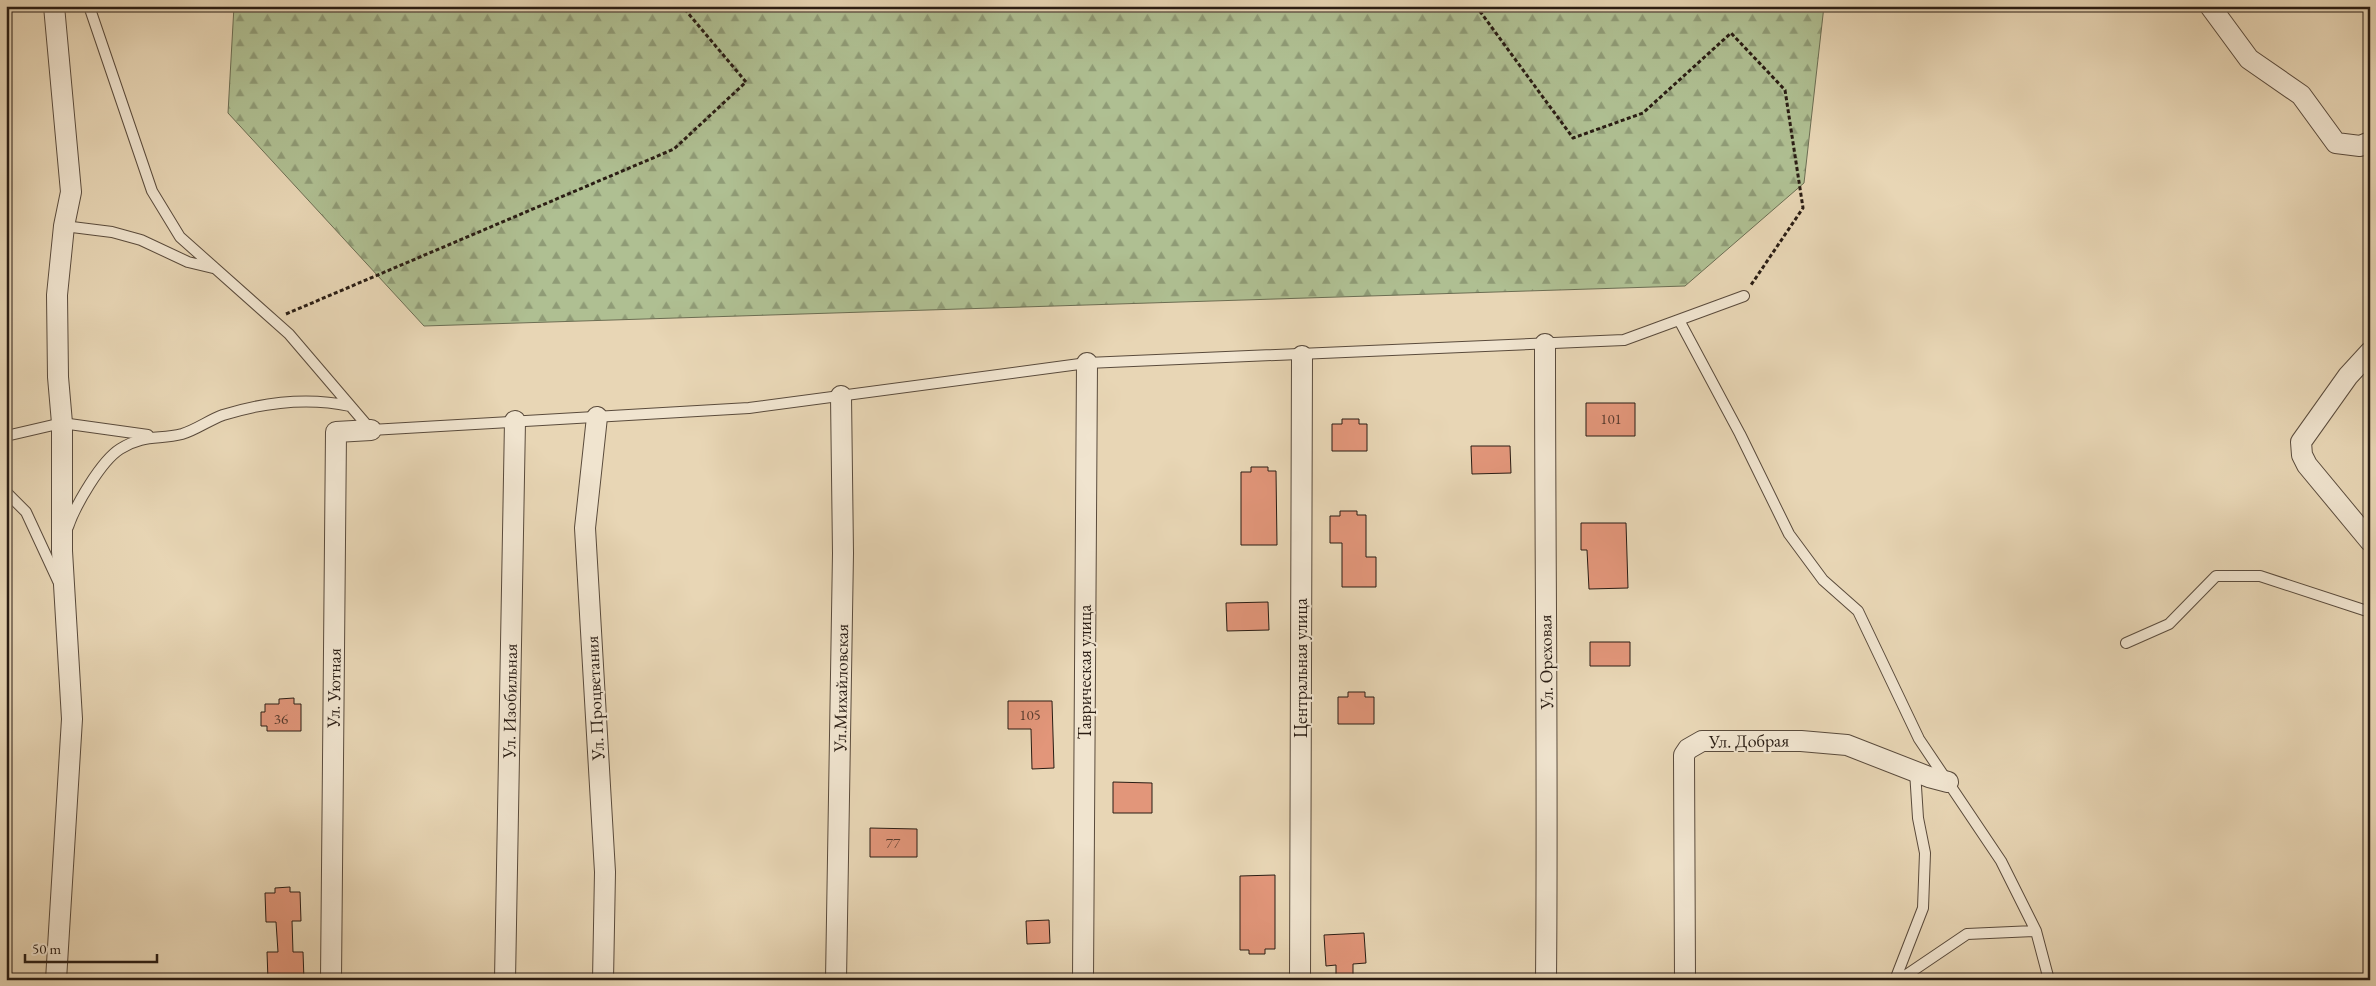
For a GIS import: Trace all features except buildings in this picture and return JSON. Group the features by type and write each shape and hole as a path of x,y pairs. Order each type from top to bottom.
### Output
{"street":[{"path":"54,6 71,192 64,226 56,295 58,378 62,423 62,544 72,719 56,980"},
{"path":"2210,6 2248,59 2301,95 2336,143 2360,146 2370,142"},
{"name":"Ул. Ореховая","path":"1545,344 1545,624 1548,774 1546,980"},
{"path":"2370,352 2348,376 2301,442 2302,455 2307,465 2370,541"},
{"name":"Центральная улица","path":"1300,980 1302,356"},
{"name":"Таврическая улица","path":"1083,980 1087,363"},
{"name":"Ул.Михайловская","path":"836,980 843,553 841,396"},
{"name":"Ул. Процветания","path":"597,417 585,528 605,872 603,980"},
{"name":"Ул. Изобильная","path":"505,980 515,422"},
{"name":"Ул. Уютная","path":"331,980 336,432 371,430"},
{"name":"Ул. Добрая","path":"1685,980 1684,755 1688,749 1702,740 1801,740 1847,745 1948,782"}],"lane":[{"path":"89,6 152,191 180,237 289,334 371,430 749,408 1087,363 1302,356 1624,340 1744,296"},
{"path":"64,226 112,232 142,240 188,262 214,268"},
{"path":"1679,320 1740,434 1789,534 1823,580 1858,611 1919,739 2001,861 2036,931 2049,980"},
{"path":"62,544 74,510 95,477 119,450 143,438 182,434 223,415 282,401 330,401 350,406"},
{"path":"6,436 62,423 155,436"},
{"path":"6,492 26,512 65,596"},
{"path":"2126,643 2170,624 2216,576 2260,576 2370,612"},
{"path":"1895,980 1923,908 1925,853 1918,818 1914,771"},
{"path":"1900,980 1967,934 2036,931"}],"path":[{"path":"286,314 674,149 746,82 682,6"},
{"path":"1476,6 1573,138 1643,113 1731,33 1785,90 1803,208 1744,296"}],"green space":[{"path":"234,6 1824,6 1804,183 1685,286 424,326 228,113"}]}
